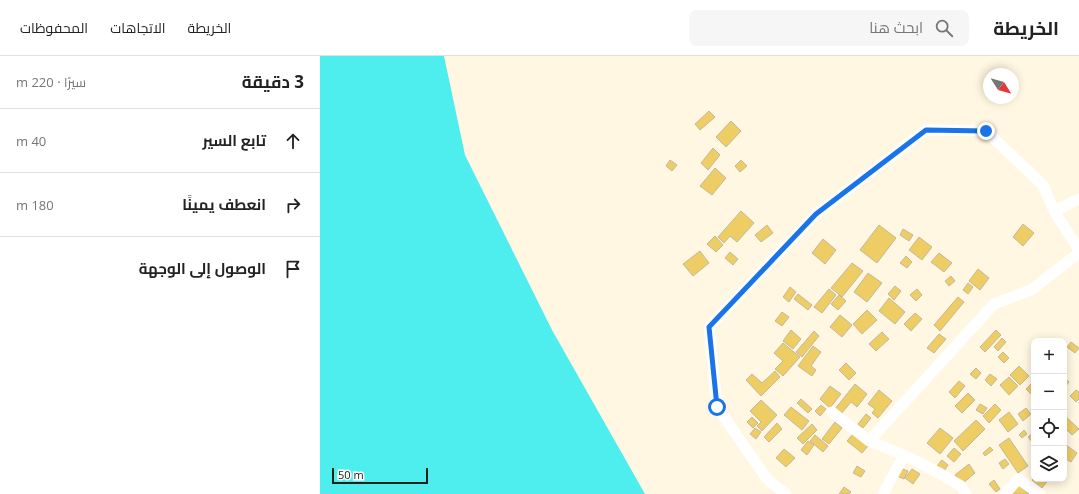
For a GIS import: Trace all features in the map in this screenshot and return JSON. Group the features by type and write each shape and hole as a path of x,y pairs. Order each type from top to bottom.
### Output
{"street":[{"path":"786,494 768,480 717,407 709,327 816,214 926,130 986,131 1043,185 1054,211 1079,251 1031,290 994,304 869,441"},
{"path":"1054,211 1079,199"},
{"path":"832,412 869,441 904,455 961,486 966,494"},
{"path":"883,494 904,455"},
{"path":"1005,494 1018,479 1040,494"}],"water":[{"path":"320,56 444,56 465,155 552,330 645,494 320,494"}],"building":[{"path":"709,111 715,117 700,130 695,124"},
{"path":"731,121 741,131 726,147 716,137"},
{"path":"713,148 720,155 708,170 701,163"},
{"path":"670,160 677,165 672,171 666,166"},
{"path":"741,160 747,166 740,172 735,166"},
{"path":"715,168 726,178 712,195 700,186"},
{"path":"741,211 754,223 737,242 730,236 724,243 718,237"},
{"path":"1023,224 1034,233 1023,246 1013,237"},
{"path":"767,225 773,233 761,242 755,235"},
{"path":"879,225 896,238 877,263 860,250"},
{"path":"903,229 913,235 909,241 900,235"},
{"path":"715,236 723,245 716,252 707,244"},
{"path":"919,237 932,247 922,260 909,250"},
{"path":"823,239 836,250 825,264 812,253"},
{"path":"700,251 709,263 693,276 683,264"},
{"path":"730,252 738,259 733,265 725,258"},
{"path":"939,253 952,263 944,272 931,262"},
{"path":"906,256 912,262 907,268 900,263"},
{"path":"852,263 863,271 842,297 831,288"},
{"path":"978,269 989,278 980,290 969,281"},
{"path":"868,273 882,283 867,302 854,292"},
{"path":"951,276 955,281 949,286 945,281"},
{"path":"968,283 973,287 968,294 963,290"},
{"path":"895,286 901,291 894,300 888,294"},
{"path":"790,287 796,292 789,302 783,297"},
{"path":"829,289 836,295 822,313 814,307"},
{"path":"917,289 922,295 916,301 910,295"},
{"path":"798,294 812,305 808,310 794,299"},
{"path":"839,295 846,301 838,310 831,304"},
{"path":"958,297 964,302 940,331 934,325"},
{"path":"889,298 905,312 895,324 879,311"},
{"path":"867,310 877,320 862,334 853,324"},
{"path":"782,312 789,317 782,326 775,321"},
{"path":"915,313 922,319 911,331 904,324"},
{"path":"840,315 852,325 842,337 830,327"},
{"path":"791,330 801,339 793,349 783,341"},
{"path":"996,330 1001,335 985,352 980,347"},
{"path":"814,331 819,336 802,357 796,352"},
{"path":"882,332 889,339 876,351 869,344"},
{"path":"939,334 946,339 934,353 927,348"},
{"path":"1002,338 1006,342 998,351 994,347"},
{"path":"1071,342 1079,348 1075,353 1067,347"},
{"path":"783,343 800,357 783,376 775,369 783,361 774,353"},
{"path":"813,346 821,352 811,366 816,370 812,376 798,366"},
{"path":"1003,352 1009,358 1004,363 998,357"},
{"path":"846,363 856,373 849,380 839,370"},
{"path":"1019,366 1029,376 1020,385 1010,375"},
{"path":"976,368 981,373 976,379 970,374"},
{"path":"775,371 780,377 761,396 746,380 752,374 762,383"},
{"path":"990,374 997,379 991,386 985,380"},
{"path":"1009,377 1018,386 1009,395 1000,385"},
{"path":"959,381 965,386 955,398 949,392"},
{"path":"855,384 867,394 857,407 851,402 841,414 835,409"},
{"path":"1031,384 1031,394 1026,389"},
{"path":"830,386 841,394 830,408 820,399"},
{"path":"879,390 892,401 878,418 872,413 875,409 868,404"},
{"path":"1076,390 1079,392 1079,399 1076,402 1070,396"},
{"path":"968,393 975,400 962,413 955,406"},
{"path":"801,399 812,409 808,413 797,403"},
{"path":"761,400 777,415 762,431 757,426 761,422 750,411"},
{"path":"980,404 987,408 983,414 976,410"},
{"path":"995,404 1001,410 989,423 983,416"},
{"path":"821,405 826,409 820,416 815,411"},
{"path":"791,407 809,421 802,430 784,415"},
{"path":"1026,408 1031,414 1023,421 1018,414"},
{"path":"1009,412 1018,424 1008,432 999,420"},
{"path":"866,414 871,418 863,428 858,424"},
{"path":"752,417 758,423 753,428 747,422"},
{"path":"1067,418 1079,429 1072,435 1067,430"},
{"path":"976,420 985,429 963,451 954,441"},
{"path":"835,422 842,428 829,444 822,439"},
{"path":"777,423 782,429 769,442 764,437"},
{"path":"812,424 817,430 803,444 797,438"},
{"path":"755,428 761,432 756,439 750,434"},
{"path":"940,428 953,438 940,454 927,443"},
{"path":"1024,430 1027,434 1022,438 1019,435"},
{"path":"853,434 868,446 862,453 847,441"},
{"path":"815,435 828,446 823,452 810,441"},
{"path":"1009,438 1028,466 1018,473 999,445"},
{"path":"808,441 814,445 807,455 801,450"},
{"path":"1067,446 1077,453 1071,462 1067,460"},
{"path":"990,447 993,450 985,456 983,453"},
{"path":"954,448 961,454 954,462 947,456"},
{"path":"784,449 795,458 786,467 776,458"},
{"path":"1005,459 1009,464 1003,469 999,463"},
{"path":"942,460 948,465 944,471 937,466"},
{"path":"969,464 975,473 962,484 955,475"},
{"path":"857,466 865,471 861,477 853,473"},
{"path":"900,468 908,471 904,479 897,476"},
{"path":"912,469 920,474 913,484 905,478"},
{"path":"994,480 1000,489 996,492 989,484"},
{"path":"1034,482 1047,482 1042,488"},
{"path":"1017,484 1029,494 1009,494"},
{"path":"844,487 851,492 849,494 839,494"}],"route":[{"path":"717,407 709,327 816,214 926,130 986,131"}]}
